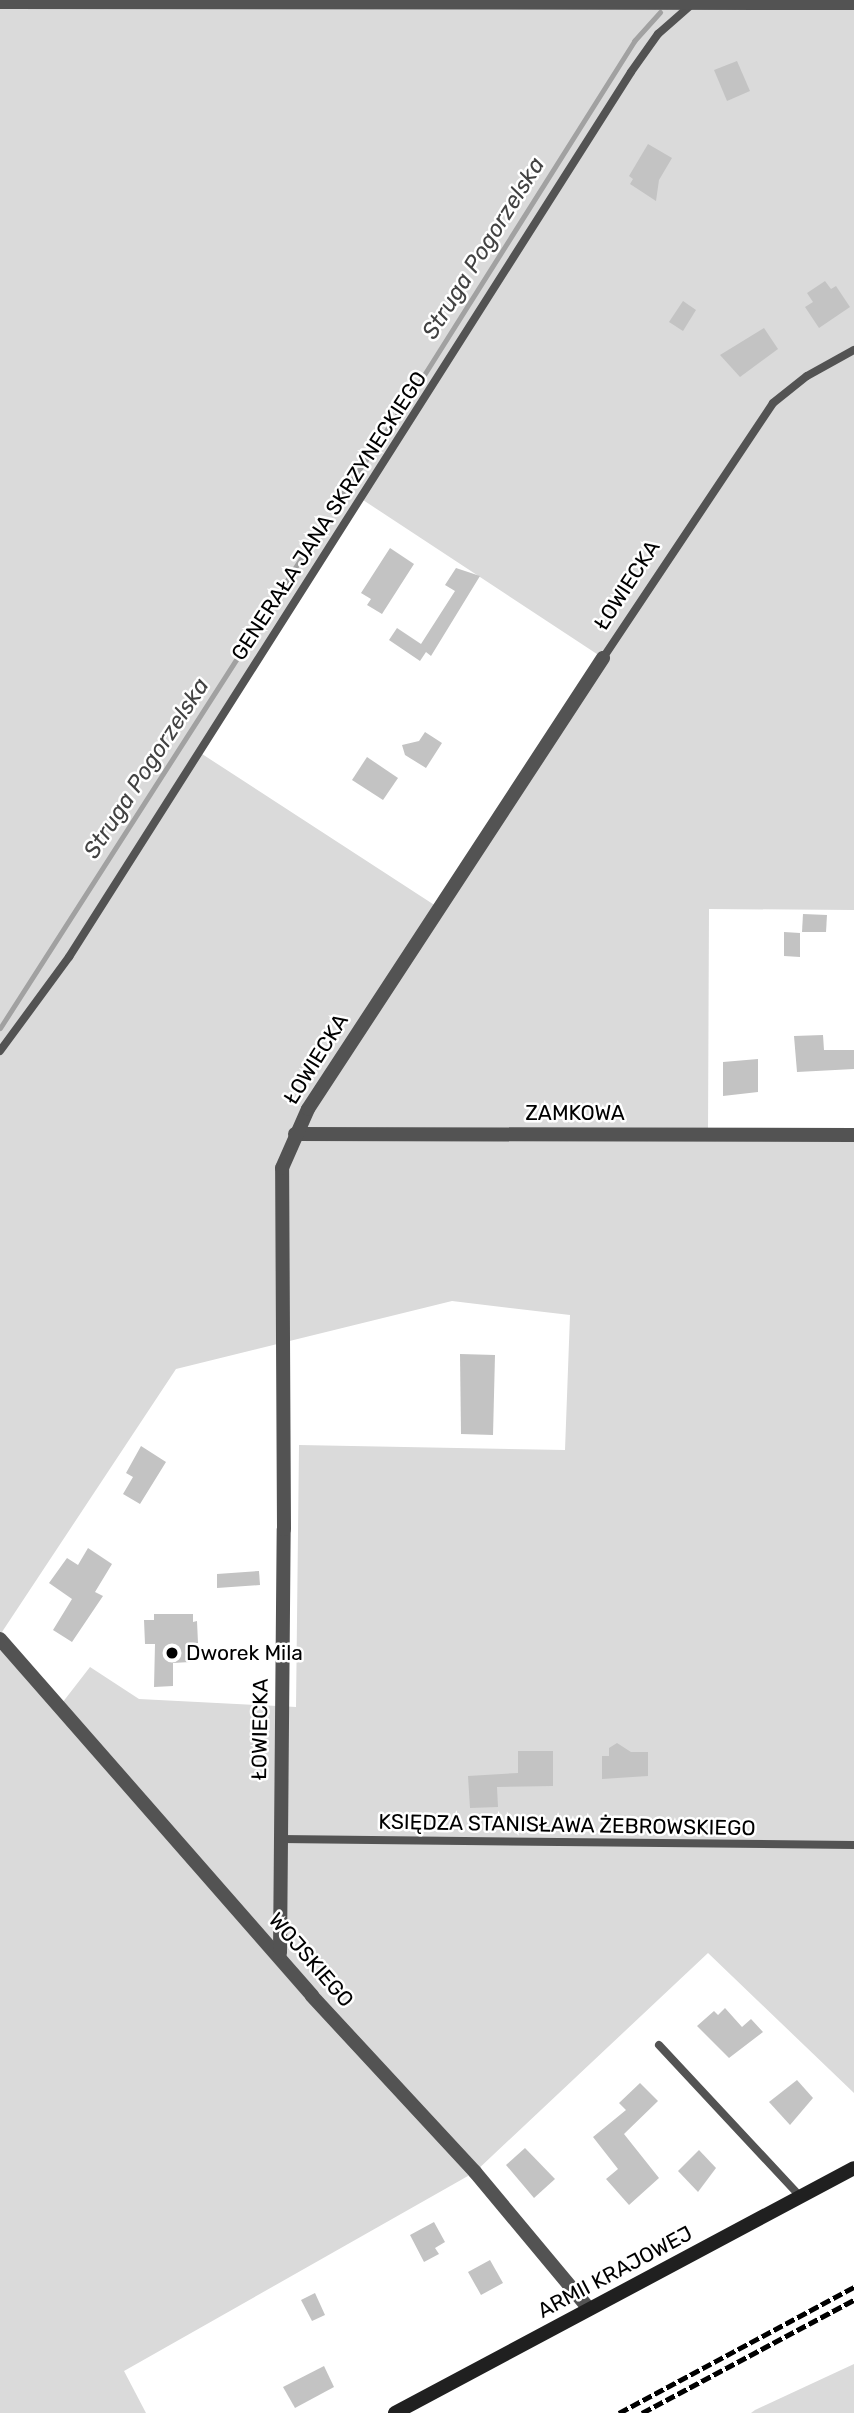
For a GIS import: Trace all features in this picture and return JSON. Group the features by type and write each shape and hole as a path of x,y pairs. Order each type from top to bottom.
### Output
{"main road":[{"name":"ARMII KRAJOWEJ","path":"395,2413 854,2168"}],"street":[{"path":"0,2 691,5 854,3"},
{"name":"ŁOWIECKA","path":"280,1953 285,1529 282,1168 295,1134 603,658"},
{"name":"ZAMKOWA","path":"295,1134 854,1135"},
{"name":"WOJSKIEGO","path":"0,1639 280,1953 312,1996 475,2172 589,2309"}],"lane":[{"name":"GENERAŁA JANA SKRZYNECKIEGO","path":"0,1051 69,957 631,72 658,34 691,5"},
{"name":"ŁOWIECKA","path":"603,658 773,403 807,376 854,350"},
{"name":"KSIĘDZA STANISŁAWA ŻEBROWSKIEGO","path":"280,1839 854,1845"},
{"path":"659,2045 800,2196"}],"shaded area":[{"path":"0,0 854,0 854,910 709,909 708,1134 854,1135 854,2093 708,1953 475,2172 124,2371 146,2413 0,2413 0,1639 59,1707 90,1667 139,1699 296,1707 299,1445 565,1450 570,1315 452,1301 176,1369 0,1635","holes":["360,498 603,658 439,908 199,752"]},
{"path":"854,2364 854,2413 751,2413 755,2410"}],"building":[{"path":"737,61 750,91 727,101 714,70"},
{"path":"648,144 672,158 659,180 656,201 630,184 633,179 629,176"},
{"path":"825,281 831,289 836,286 850,307 819,328 805,307 813,302 807,293"},
{"path":"683,301 696,310 683,331 669,322"},
{"path":"764,328 778,349 740,377 720,355"},
{"path":"390,548 414,564 382,614 367,605 371,599 361,593"},
{"path":"456,568 480,576 431,656 426,652 420,661 389,640 397,628 421,644 455,591 445,585"},
{"path":"425,732 442,743 426,768 405,755 402,745 419,741"},
{"path":"367,757 398,778 383,800 352,780"},
{"path":"803,914 827,915 826,932 802,932"},
{"path":"784,932 800,933 800,957 784,956"},
{"path":"823,1035 824,1050 854,1050 854,1069 797,1072 794,1036"},
{"path":"758,1059 758,1092 723,1096 723,1062"},
{"path":"460,1354 495,1355 493,1435 461,1434"},
{"path":"141,1446 166,1462 140,1504 123,1494 133,1477 126,1473"},
{"path":"88,1548 112,1564 95,1592 103,1596 72,1642 53,1630 72,1599 49,1583 67,1558 78,1565"},
{"path":"259,1571 260,1585 217,1588 217,1574"},
{"name":"Dworek Mila","path":"154,1614 193,1614 193,1622 197,1621 198,1643 189,1643 190,1662 173,1663 173,1686 154,1687 155,1644 145,1644 144,1620 154,1620"},
{"path":"617,1743 631,1752 648,1752 648,1776 602,1779 602,1756 609,1756 609,1748"},
{"path":"518,1751 553,1751 553,1786 497,1787 498,1807 470,1808 468,1776 518,1773"},
{"path":"725,2008 742,2027 751,2019 763,2032 729,2058 697,2026 714,2011 718,2015"},
{"path":"797,2080 813,2098 790,2125 769,2102"},
{"path":"640,2083 658,2101 624,2134 659,2178 629,2205 606,2179 618,2169 593,2137 626,2110 619,2103"},
{"path":"525,2148 555,2179 534,2198 506,2165"},
{"path":"699,2150 716,2168 698,2192 678,2171"},
{"path":"434,2222 445,2242 435,2248 439,2254 424,2262 410,2235"},
{"path":"490,2260 503,2283 481,2295 468,2272"},
{"path":"315,2293 325,2315 312,2321 301,2300"},
{"path":"324,2366 334,2387 295,2408 283,2387"}],"waterway":[{"name":"Struga Pogorzelska","path":"336,503 417,386 634,41 660,12"},
{"name":"Struga Pogorzelska","path":"0,1028 321,527"}],"railway":[{"path":"619,2413 854,2287"},
{"path":"642,2413 854,2300"}],"place":[{"name":"Dworek Mila","path":"172,1653"}]}
